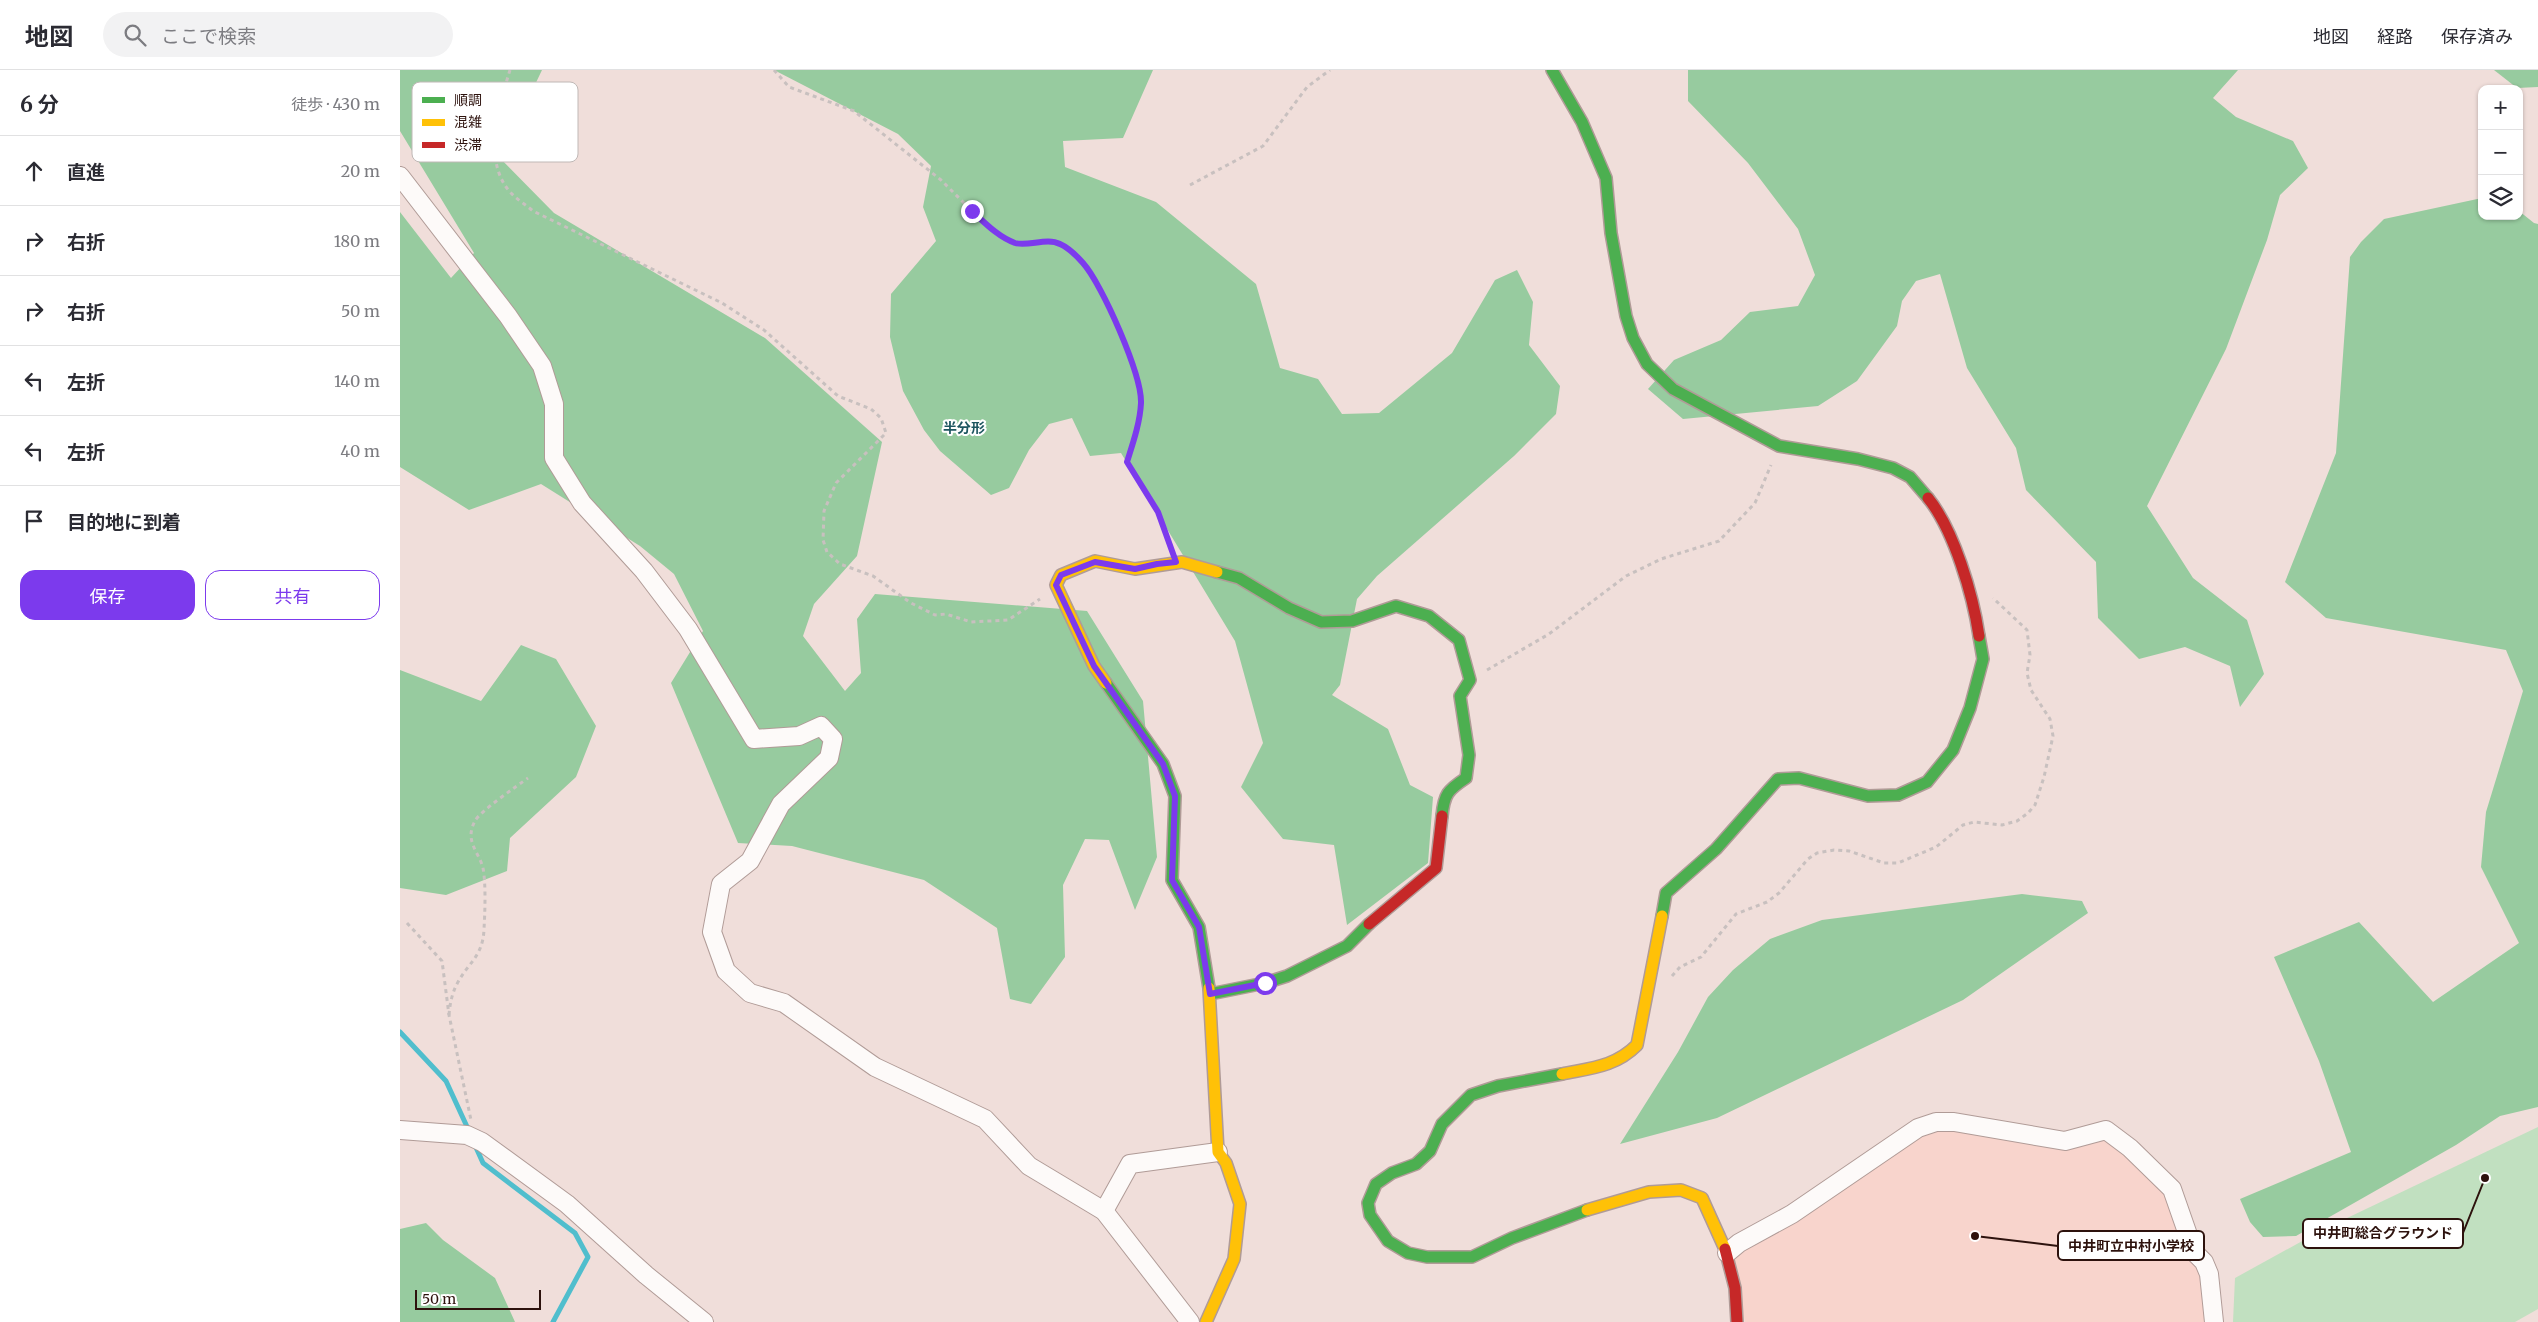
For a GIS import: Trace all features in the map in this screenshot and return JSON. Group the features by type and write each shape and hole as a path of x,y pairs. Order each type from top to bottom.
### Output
{"street":[{"path":"1552,70 1582,122 1606,178 1611,233 1626,316 1633,338 1647,364 1672,389 1779,446 1858,459 1893,468 1910,477 1940,512 1973,598 1983,660 1970,708 1953,750 1927,782 1898,795 1868,796 1800,778 1778,780 1716,848 1666,893 1637,1045 1624,1058 1601,1066 1498,1086 1471,1095 1442,1124 1430,1151 1416,1164 1392,1173 1376,1184 1370,1192 1368,1203 1370,1215 1388,1241 1408,1253 1427,1257 1472,1257 1512,1238 1594,1207 1649,1192 1681,1190 1702,1198 1727,1253 1735,1288 1737,1322"},
{"path":"400,176 508,316 542,366 554,404 554,458 582,503 644,571 688,629 754,740 799,736 821,726 832,738 829,758 781,804 750,861 721,884 712,932 726,971 750,993 784,1003 875,1067 985,1119 1029,1166 1104,1211 1190,1322"},
{"path":"1206,1322 1234,1259 1240,1204 1226,1163 1218,1152 1210,994 1199,927 1172,880 1175,796 1163,764 1094,666 1056,585 1061,575 1095,562 1135,569 1157,564 1182,562 1239,578 1290,608 1321,622 1352,621 1396,606 1429,616 1459,640 1470,680 1460,696 1469,755 1466,778 1451,788 1444,798 1436,868 1410,892 1369,924 1347,946 1288,976 1265,983 1210,994"},
{"path":"1727,1253 1739,1243 1792,1214 1918,1128 1936,1122 1954,1122 2065,1141 2106,1130 2130,1148 2172,1190 2194,1252 2204,1262 2209,1274 2214,1322"},
{"path":"400,1130 467,1135 482,1142 566,1204 646,1275 704,1322"},
{"path":"1104,1211 1130,1164 1218,1152"}],"path":[{"path":"774,70 789,87 854,111 941,180 972,211 998,233 1015,243 1057,242 1070,249 1084,264 1113,314 1133,366 1141,401 1137,430 1127,462 1158,512 1176,562"},
{"path":"1190,185 1263,146 1307,87 1330,70"},
{"path":"498,162 500,176 511,193 533,211 722,303 764,330 838,396 871,410 881,418 886,432 836,483 824,511 823,540 828,552 840,564 873,576 911,603 935,615 946,614 971,622 1008,620 1034,604 1056,585"},
{"path":"1470,680 1549,634 1626,576 1660,559 1719,541 1755,503 1779,446"},
{"path":"1670,978 1680,967 1701,957 1736,914 1767,902 1779,893 1808,859 1817,853 1834,850 1849,851 1884,863 1898,863 1936,847 1963,825 1974,822 2002,825 2017,821 2035,805 2044,777 2053,736 2050,719 2030,690 2027,673 2030,655 2027,630 1990,596 1969,586"},
{"path":"449,1015 451,997 458,981 474,962 482,946 484,930 482,867 474,852 471,836 475,820 528,778"},
{"path":"407,923 442,961 449,1015 472,1122 482,1142"}],"shaded area":[{"path":"1955,1129 2068,1148 2110,1138 2167,1193 2200,1264 2207,1322 1745,1322 1734,1260 1742,1250 1911,1141 1933,1130"}],"green space":[{"path":"400,70 542,70 536,82 412,82 412,151 400,131"},
{"path":"774,70 1153,70 1123,138 1063,141 1065,167 1156,202 1256,284 1280,368 1318,379 1342,414 1379,413 1452,353 1495,280 1517,270 1533,302 1529,345 1560,386 1556,414 1514,456 1377,576 1357,599 1340,685 1332,695 1388,729 1410,785 1433,797 1428,863 1347,925 1334,845 1283,839 1241,787 1263,743 1235,641 1121,453 1090,456 1072,418 1049,424 1029,450 1009,488 991,495 940,451 924,430 903,391 890,337 891,294 936,241 923,207 931,166 898,134"},
{"path":"1688,70 2238,70 2213,98 2236,117 2293,141 2308,168 2280,195 2267,240 2226,349 2147,506 2193,578 2247,620 2264,674 2240,707 2230,666 2185,647 2139,659 2098,618 2096,562 2026,490 2016,448 1967,368 1940,274 1916,281 1902,301 1897,326 1857,381 1818,406 1683,419 1648,389 1674,360 1721,340 1750,312 1798,306 1815,275 1798,229 1748,163 1688,101"},
{"path":"2494,70 2538,70 2538,87 2523,88 2523,85 2513,85"},
{"path":"419,162 504,162 554,213 765,338 882,442 857,556 814,604 803,636 845,691 861,673 857,619 875,594 1087,611 1143,701 1157,857 1135,910 1109,840 1085,839 1063,885 1065,957 1031,1004 1010,999 997,928 924,880 792,846 738,843 671,683 703,631 674,574 640,546 541,484 469,510 400,467 400,212 451,278 474,253"},
{"path":"2478,199 2478,220 2523,220 2523,214 2538,224 2538,1107 2500,1116 2456,1145 2296,1236 2263,1237 2250,1222 2240,1199 2351,1152 2319,1061 2274,957 2359,922 2433,1002 2519,943 2481,867 2486,812 2523,691 2506,650 2326,618 2285,582 2336,453 2350,257 2361,242 2384,219"},
{"path":"521,645 556,659 596,726 576,777 510,838 507,871 446,895 400,888 400,670 481,701"},
{"path":"2022,894 2082,901 2088,913 1963,1000 1717,1118 1620,1144 1678,1052 1708,997 1733,970 1770,939 1822,920"},
{"path":"2538,1127 2538,1309 2515,1322 2233,1322 2235,1278 2324,1229"},
{"path":"426,1223 443,1240 495,1278 515,1322 400,1322 400,1229"}],"waterway":[{"path":"400,1032 446,1081 469,1131"},
{"path":"474,1143 483,1163 575,1233 588,1257 553,1322"}],"traffic: fast":[{"path":"1552,70 1582,122 1606,178 1611,233 1626,316 1633,338 1647,364 1673,389 1779,446 1858,459 1893,468 1910,477 1928,498"},
{"path":"1217,572 1239,578 1289,608 1321,622 1352,621 1396,606 1429,616 1459,640 1470,680 1460,696 1469,755 1466,778 1448,793 1444,802 1442,816"},
{"path":"1662,916 1666,893 1716,849 1778,779 1799,778 1868,796 1898,795 1927,782 1953,750 1970,708 1983,659 1979,636"},
{"path":"1106,683 1163,764 1175,796 1172,880 1199,927 1209,988"},
{"path":"1210,994 1265,983 1287,976 1347,946 1369,924"},
{"path":"1562,1074 1498,1086 1471,1095 1442,1124 1430,1151 1416,1164 1392,1173 1376,1184 1368,1203 1370,1215 1388,1241 1408,1253 1427,1257 1472,1257 1512,1238 1587,1210"}],"traffic: slow":[{"path":"1106,683 1094,666 1056,585 1061,575 1095,561 1135,569 1182,562 1217,572"},
{"path":"1562,1074 1602,1066 1620,1058 1637,1045 1662,916"},
{"path":"1206,1322 1234,1259 1240,1204 1226,1163 1218,1152 1209,988"},
{"path":"1587,1210 1649,1192 1681,1190 1702,1198 1725,1249"}],"traffic: jam":[{"path":"1928,498 1946,527 1954,545 1967,583 1979,636"},
{"path":"1369,924 1436,868 1442,816"},
{"path":"1725,1249 1735,1288 1737,1322"}],"place":[{"name":"中井町総合グラウンド","path":"2485,1178"},
{"name":"中井町立中村小学校","path":"1975,1236"}],"district":[{"name":"半分形","path":"964,428"}],"route":[{"path":"972,211 998,233 1015,243 1057,242 1070,249 1084,264 1113,314 1133,366 1141,401 1137,430 1127,462 1158,512 1176,562 1135,569 1095,562 1061,575 1056,585 1094,666 1163,764 1175,796 1172,880 1199,927 1210,994 1265,983"}]}
